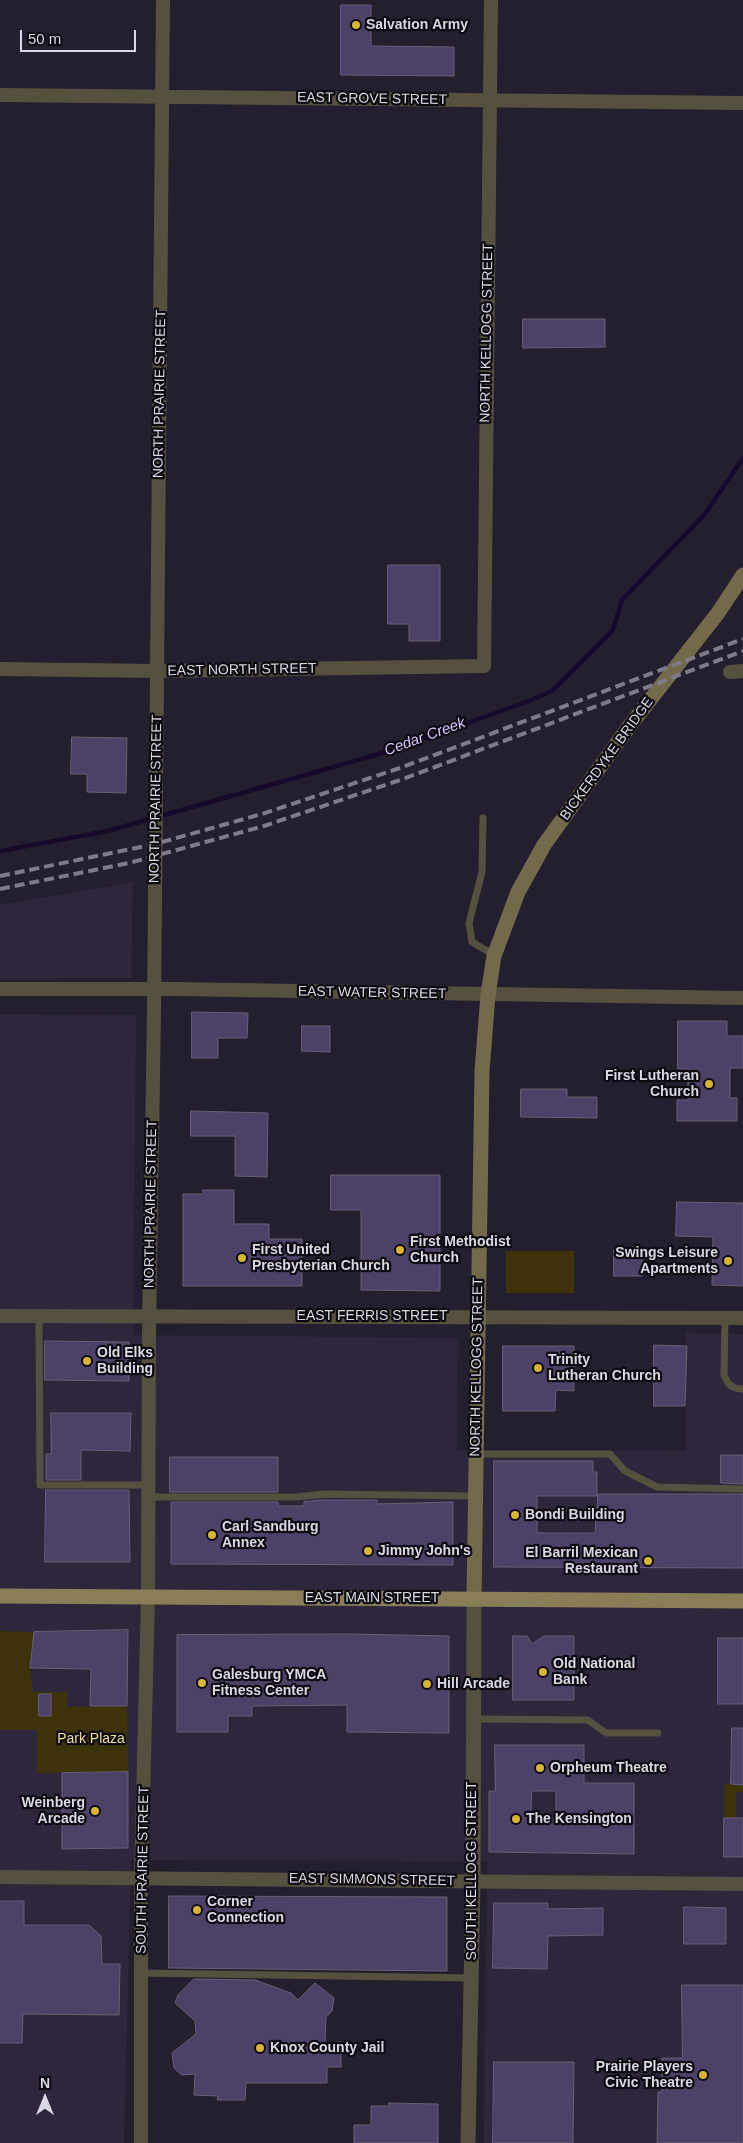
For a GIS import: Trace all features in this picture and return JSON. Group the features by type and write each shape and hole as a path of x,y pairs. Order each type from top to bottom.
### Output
{"main road":[{"name":"BICKERDYKE BRIDGE","path":"494,956 518,892 544,845 628,728 718,613 743,575"},
{"name":"NORTH KELLOGG STREET","path":"474,1599 482,1071 488,995 494,956"},
{"name":"EAST MAIN STREET","path":"0,1596 743,1601"}],"street":[{"name":"NORTH PRAIRIE STREET","path":"148,1597 149,1316 156,836 163,0"},
{"name":"NORTH KELLOGG STREET","path":"484,666 491,0"},
{"name":"EAST GROVE STREET","path":"0,95 743,103"},
{"name":"EAST NORTH STREET","path":"0,669 157,671 484,666"},
{"name":"EAST WATER STREET","path":"0,989 154,989 743,998"},
{"name":"EAST FERRIS STREET","path":"0,1316 743,1318"},
{"name":"SOUTH PRAIRIE STREET","path":"141,2143 142,1878 148,1597"},
{"name":"SOUTH KELLOGG STREET","path":"468,2143 473,1881 474,1599"},
{"name":"EAST SIMMONS STREET","path":"0,1877 743,1884"}],"lane":[{"path":"483,818 482,872 469,923 472,942 494,956"},
{"path":"39,1316 40,1485 297,1497 325,1494 475,1496"},
{"path":"725,1318 724,1375 727,1383 732,1387 743,1390"},
{"path":"476,1454 610,1454 625,1471 657,1487 743,1489"},
{"path":"473,1719 588,1720 606,1733 658,1732"},
{"path":"142,1973 471,1978"}],"shaded area":[{"path":"133,882 131,978 0,979 0,905"},
{"path":"0,1014 136,1015 133,1335 458,1338 457,1450 686,1451 686,1333 743,1334 743,2143 484,2143 487,1861 131,1860 124,2143 0,2143"}],"green space":[{"path":"506,1251 574,1251 574,1293 506,1293"},
{"name":"Park Plaza","path":"0,1631 34,1632 30,1668 33,1692 67,1692 67,1707 127,1706 128,1772 37,1773 37,1730 0,1730"},
{"path":"724,1784 743,1785 743,1792 736,1792 736,1818 724,1818"}],"building":[{"name":"Salvation Army","path":"341,5 371,5 371,46 454,47 454,76 341,75"},
{"path":"523,319 605,319 605,347 523,348"},
{"path":"388,565 440,565 440,641 409,641 409,624 388,624"},
{"path":"72,737 127,738 126,793 87,792 87,774 71,774"},
{"path":"192,1012 248,1013 247,1038 218,1038 218,1058 192,1058"},
{"name":"First Lutheran Church","path":"678,1021 727,1021 727,1036 743,1036 743,1068 730,1068 730,1098 737,1098 737,1121 677,1121 677,1100 688,1100 688,1069 678,1069"},
{"path":"302,1026 330,1026 330,1052 302,1051"},
{"path":"521,1089 567,1089 567,1097 597,1097 597,1118 521,1117"},
{"path":"191,1111 268,1113 267,1177 235,1176 235,1136 191,1136"},
{"name":"First Methodist Church","path":"331,1175 440,1175 440,1291 361,1290 361,1210 331,1210"},
{"name":"First United Presbyterian Church","path":"203,1190 234,1190 234,1224 269,1224 269,1239 302,1239 302,1286 183,1286 183,1194 203,1194"},
{"name":"Swings Leisure Apartments","path":"677,1202 743,1203 743,1286 712,1285 713,1237 676,1236"},
{"path":"614,1250 642,1251 642,1276 614,1276"},
{"name":"Old Elks Building","path":"45,1341 129,1342 129,1381 45,1380"},
{"path":"654,1345 687,1346 685,1406 654,1406"},
{"name":"Trinity Lutheran Church","path":"503,1346 574,1346 574,1391 556,1390 555,1411 503,1411"},
{"path":"51,1413 131,1413 130,1451 81,1450 81,1480 46,1480 46,1454 51,1454"},
{"path":"721,1455 743,1455 743,1484 721,1483"},
{"path":"170,1457 278,1457 278,1492 170,1492"},
{"path":"494,1461 593,1461 593,1472 597,1472 597,1496 537,1496 537,1533 595,1533 598,1494 743,1494 743,1568 494,1567"},
{"path":"46,1490 129,1490 130,1562 45,1562"},
{"path":"321,1500 377,1500 377,1504 453,1502 453,1565 171,1564 171,1502 278,1502 278,1506 304,1506 304,1502"},
{"path":"128,1630 127,1706 90,1706 91,1669 30,1668 34,1632"},
{"path":"348,1634 449,1636 449,1733 347,1732 347,1705 252,1706 252,1716 228,1716 228,1732 177,1732 177,1635"},
{"name":"Old National Bank","path":"513,1636 527,1636 532,1644 544,1636 574,1636 574,1700 513,1700"},
{"path":"718,1638 743,1638 743,1704 718,1704"},
{"path":"39,1694 51,1694 51,1716 39,1716"},
{"path":"732,1728 743,1728 743,1785 731,1784"},
{"name":"The Kensington","path":"495,1745 584,1745 584,1783 634,1783 634,1854 489,1852 489,1791 495,1791","holes":["532,1791 556,1791 556,1819 531,1818"]},
{"name":"Weinberg Arcade","path":"128,1772 128,1848 62,1849 62,1773"},
{"path":"724,1818 743,1818 743,1857 724,1857"},
{"path":"169,1896 447,1897 447,1971 169,1968"},
{"path":"0,1901 24,1901 24,1925 89,1925 101,1936 102,1964 120,1964 119,2015 23,2014 22,2043 0,2043"},
{"path":"494,1903 548,1903 548,1909 603,1908 603,1935 548,1936 547,1969 493,1968"},
{"path":"684,1907 726,1908 726,1944 684,1944"},
{"name":"Knox County Jail","path":"194,1979 255,1980 291,1993 298,2000 315,1983 334,1998 332,2011 326,2017 325,2043 341,2042 341,2067 327,2067 327,2083 246,2083 245,2100 217,2100 218,2096 194,2095 195,2074 182,2075 174,2068 172,2053 196,2034 195,2021 175,2003 178,1995"},
{"path":"682,1985 743,1985 743,2143 657,2143 658,2092 662,2092 662,2058 682,2058"},
{"path":"494,2062 574,2062 573,2143 493,2143"},
{"path":"389,2103 438,2104 438,2143 354,2143 354,2125 371,2125 371,2106 389,2106"}],"waterway":[{"name":"Cedar Creek","path":"0,851 108,831 386,752 552,691 613,630 622,600 705,514 743,458"}],"railway":[{"path":"0,876 155,844 262,814 400,768 743,639"},
{"path":"0,889 129,863 264,826 403,779 743,651"}],"place":[{"name":"Salvation Army","path":"356,25"},
{"name":"First Lutheran Church","path":"709,1084"},
{"name":"First Methodist Church","path":"400,1250"},
{"name":"First United Presbyterian Church","path":"242,1258"},
{"name":"Swings Leisure Apartments","path":"728,1261"},
{"name":"Old Elks Building","path":"87,1361"},
{"name":"Trinity Lutheran Church","path":"538,1368"},
{"name":"Bondi Building","path":"515,1515"},
{"name":"Carl Sandburg Annex","path":"212,1535"},
{"name":"Jimmy John's","path":"368,1551"},
{"name":"El Barril Mexican Restaurant","path":"648,1561"},
{"name":"Old National Bank","path":"543,1672"},
{"name":"Galesburg YMCA Fitness Center","path":"202,1683"},
{"name":"Hill Arcade","path":"427,1684"},
{"name":"Orpheum Theatre","path":"540,1768"},
{"name":"Weinberg Arcade","path":"95,1811"},
{"name":"The Kensington","path":"516,1819"},
{"name":"Corner Connection","path":"197,1910"},
{"name":"Knox County Jail","path":"260,2048"},
{"name":"Prairie Players Civic Theatre","path":"703,2075"}]}
